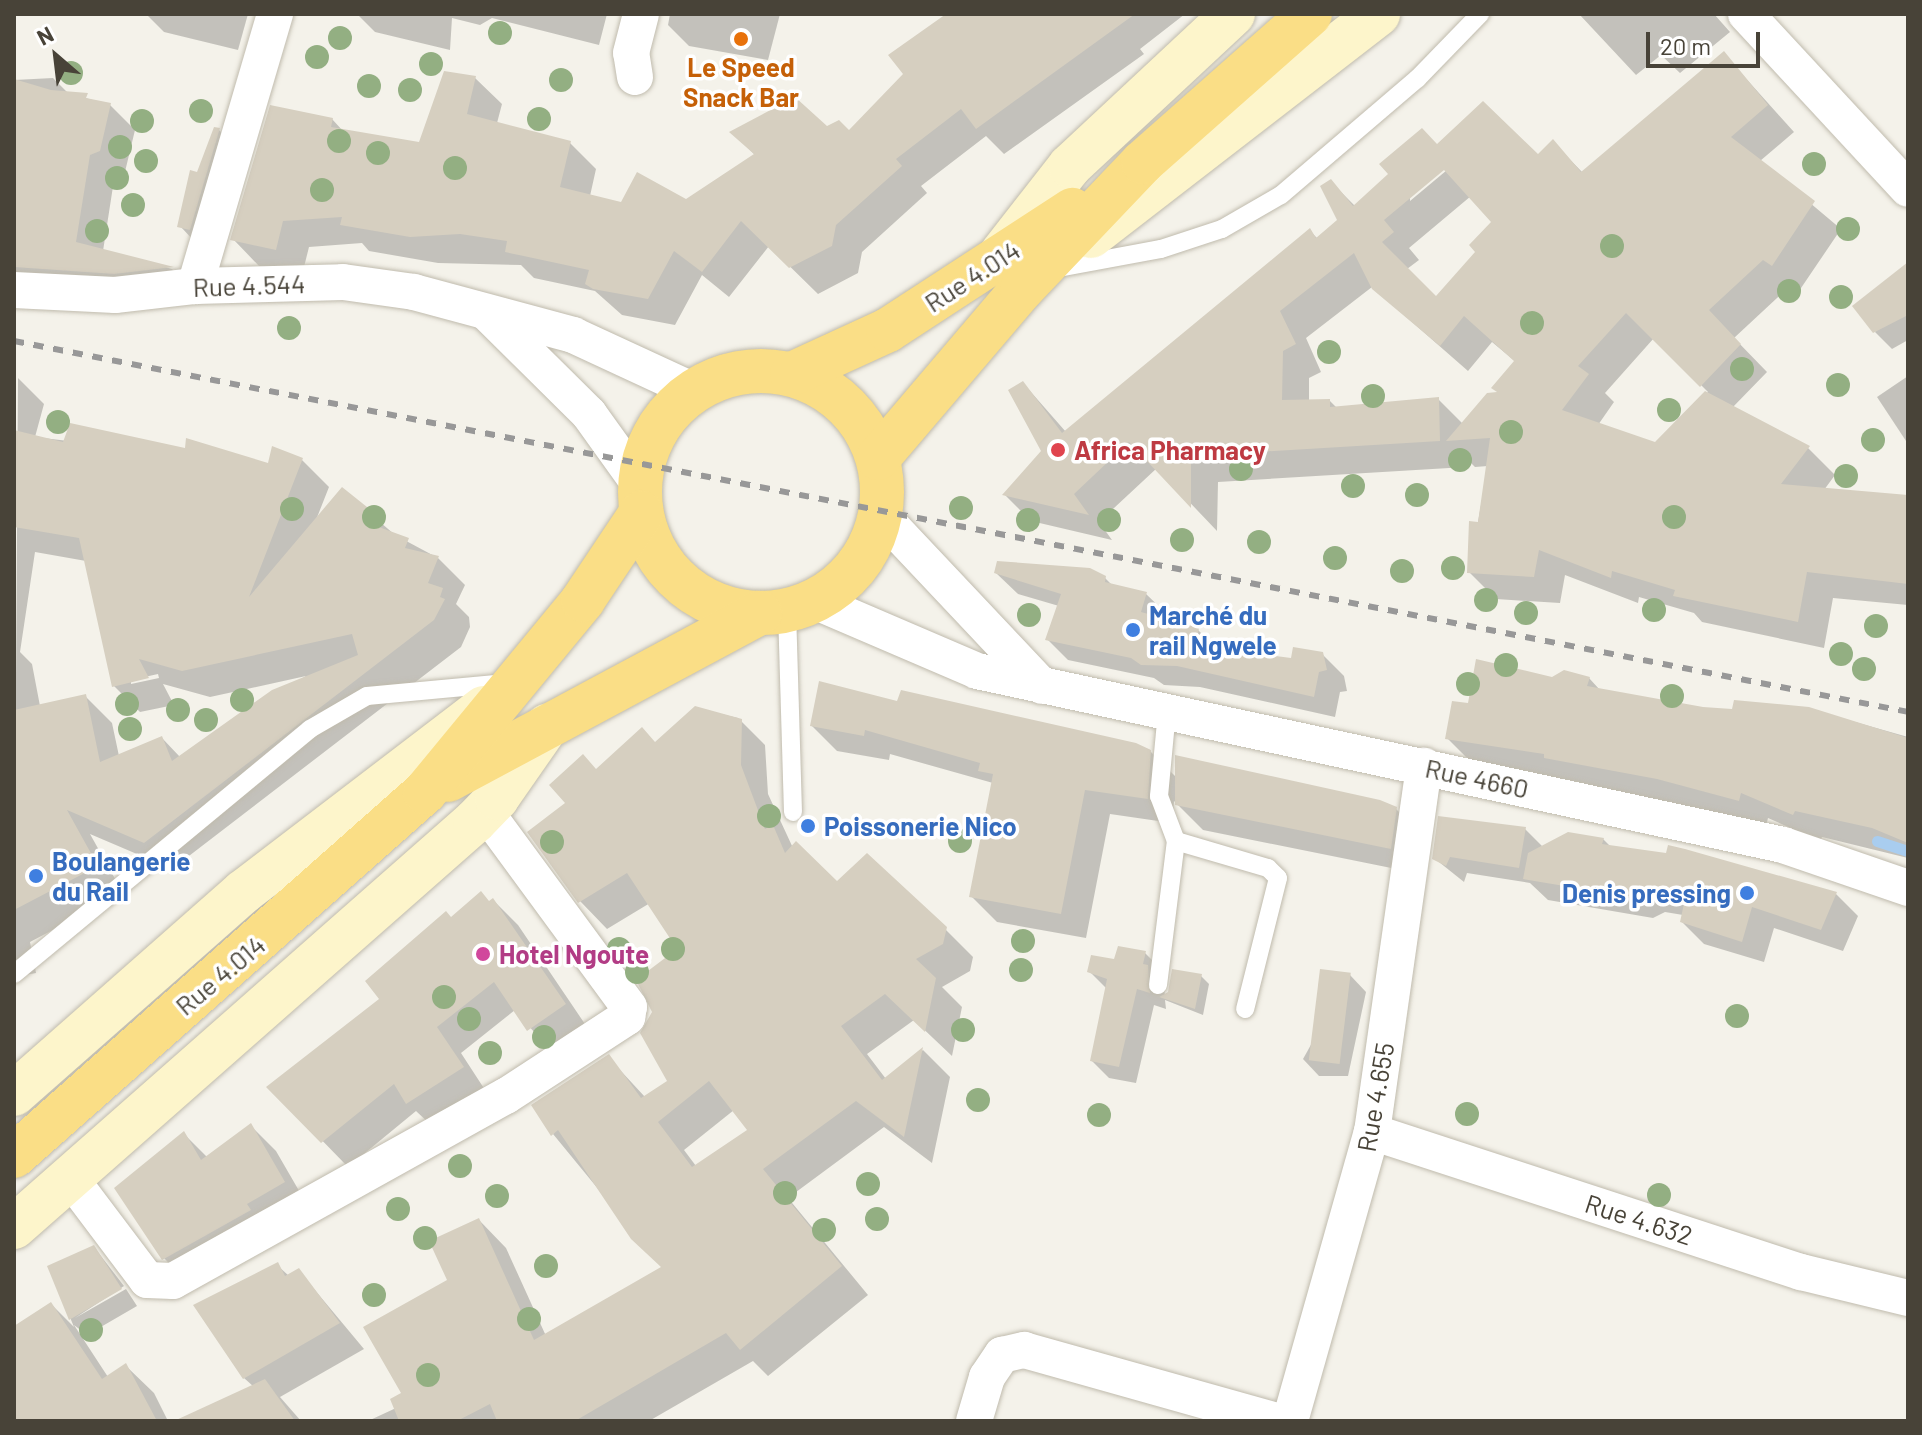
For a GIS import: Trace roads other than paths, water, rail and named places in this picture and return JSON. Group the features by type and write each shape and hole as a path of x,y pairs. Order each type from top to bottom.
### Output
{"highway":[{"name":"Rue 4.014","path":"878,458 1022,273 1310,14"},
{"name":"Rue 4.014","path":"792,374 1022,273"},
{"path":"741,373 792,374 837,396 855,414 878,458 880,514 857,565 787,608 732,609 683,584 663,564 641,499 654,435 694,391 741,373"},
{"name":"Rue 4.014","path":"14,1156 425,792 518,682 641,499"},
{"name":"Rue 4.014","path":"425,792 547,726 787,608"}],"main road":[{"path":"1022,273 1070,166 1233,14"},
{"path":"1022,273 1378,14"},
{"path":"14,1094 243,892 518,682"},
{"path":"14,1227 485,811 547,726"}],"street":[{"path":"195,286 275,14"},
{"path":"635,77 631,53 641,14"},
{"path":"1746,14 1908,189"},
{"name":"Rue 4.544","path":"14,290 115,295 195,286 343,282 482,308 573,335 694,391"},
{"path":"482,308 589,414 641,499"},
{"path":"880,514 1042,686"},
{"name":"Rue 4660","path":"787,608 977,671 1783,845 1908,888"},
{"name":"Rue 4.655","path":"1290,1421 1372,1132 1424,766"},
{"path":"71,1179 147,1280 173,1281 506,1096 627,1017 629,1007 485,811"},
{"name":"Rue 4.632","path":"1372,1132 1801,1272 1908,1298"},
{"path":"974,1421 987,1377 1002,1355 1024,1350 1276,1421"}],"lane":[{"path":"1022,273 1161,249 1222,229 1281,195 1417,79 1480,14"},
{"path":"787,608 793,812"},
{"path":"14,974 248,779 333,716 367,696 518,682"},
{"path":"1158,985 1176,841 1159,796 1167,712"},
{"path":"1176,841 1268,868 1278,878 1245,1009"}],"waterway":[{"path":"1877,841 1908,851"}],"railway":[{"path":"14,341 1908,712"}],"place":[{"name":"Le Speed Snack Bar","path":"741,39"},
{"name":"Africa Pharmacy","path":"1058,450"},
{"name":"Marché du rail Ngwele","path":"1133,630"},
{"name":"Poissonerie Nico","path":"808,826"},
{"name":"Boulangerie du Rail","path":"36,876"},
{"name":"Denis pressing","path":"1747,893"},
{"name":"Hotel Ngoute","path":"483,954"}]}
